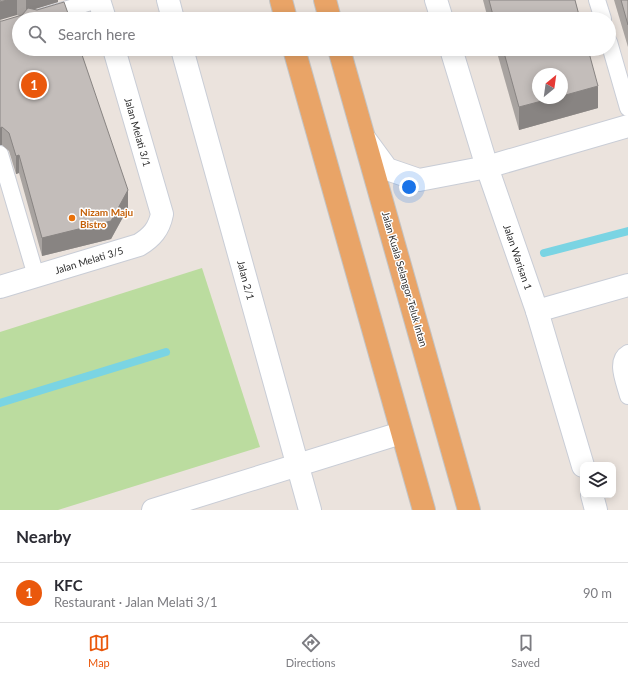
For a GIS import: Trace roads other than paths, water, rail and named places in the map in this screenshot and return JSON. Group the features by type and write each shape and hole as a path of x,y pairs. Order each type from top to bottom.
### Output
{"highway":[{"path":"281,0 284,12"},
{"path":"325,0 328,12"},
{"path":"296,56 401,433 424,510"},
{"name":"Jalan Kuala Selangor-Teluk Intan","path":"341,56 469,510"}],"street":[{"path":"98,0 102,12"},
{"path":"168,0 171,12"},
{"path":"436,0 440,12"},
{"name":"Jalan Melati 3/1","path":"116,56 162,214"},
{"name":"Jalan 2/1","path":"184,56 310,510"},
{"name":"Jalan Warisan 1","path":"453,56 486,167 537,311 582,462"},
{"path":"365,139 387,169 418,180 486,167 628,126"},
{"name":"Jalan Melati 3/5","path":"0,287 139,245 155,232 160,223 162,214"},
{"path":"537,311 628,285"},
{"path":"153,510 401,433"},
{"path":"593,498 596,510"}],"lane":[{"path":"58,12 98,0"},
{"path":"597,0 600,12"},
{"path":"613,56 628,108"},
{"path":"0,154 36,276"},
{"path":"628,352 621,362 621,370 628,396"}],"waterway":[{"path":"544,253 628,231"},
{"path":"0,403 166,352"}],"place":[{"name":"KFC","path":"34,85"},
{"name":"Nizam Maju Bistro","path":"72,218"}]}
